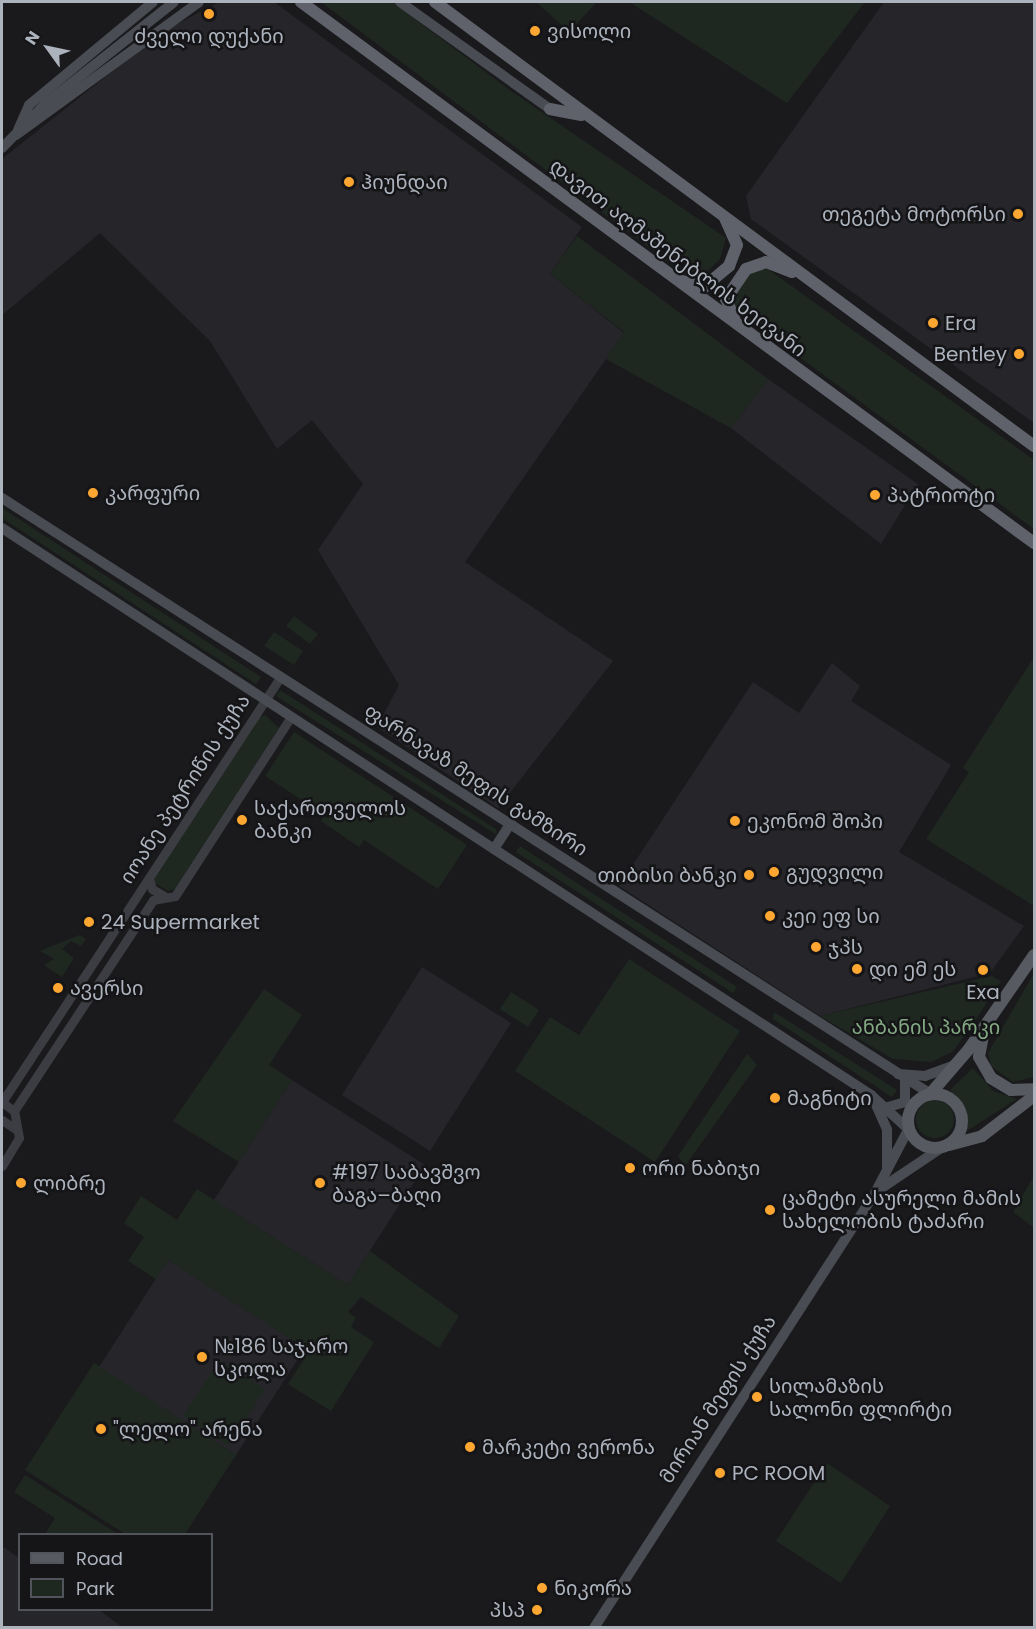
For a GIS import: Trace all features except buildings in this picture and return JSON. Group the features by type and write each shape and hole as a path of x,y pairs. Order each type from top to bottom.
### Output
{"highway":[{"name":"დავით აღმაშენებლის ხეივანი","path":"301,2 1035,543"},
{"path":"435,2 1035,446"},
{"path":"550,109 585,115"},
{"path":"668,274 704,287 723,274 737,251 724,216"},
{"path":"739,327 726,299 753,264 766,262 807,278"}],"main road":[{"path":"16,135 29,105 153,2"},
{"path":"16,135 45,104 174,2"},
{"path":"2,147 199,2"},
{"path":"400,2 550,109"},
{"name":"ფარნავაზ მეფის გამზირი","path":"2,498 511,823 891,1073 930,1093"},
{"path":"2,528 871,1095 888,1107 925,1147 945,1146 960,1124 960,1109 946,1095 930,1093"},
{"path":"494,849 511,823"},
{"path":"908,1129 916,1104 930,1093 989,1024 1035,955"},
{"path":"989,1024 978,1053 985,1072 1011,1090 1035,1089"},
{"path":"891,1073 925,1076 957,1063"},
{"path":"888,1107 905,1102 905,1081"},
{"path":"871,1095 888,1130 885,1175"},
{"name":"მირიან მეფის ქუჩა","path":"875,1192 945,1146 982,1136 1035,1096"},
{"name":"მირიან მეფის ქუჩა","path":"594,1628 875,1192 908,1129"}],"street":[{"name":"იოანე პეტრიწის ქუჩა","path":"2,1102 281,676"},
{"name":"იოანე პეტრიწის ქუჩა","path":"14,1111 147,909 164,896 175,896 291,717"},
{"path":"149,878 152,889 164,896"},
{"path":"52,1026 64,1034"},
{"path":"2,1102 14,1111 17,1130 17,1142 2,1166"},
{"path":"2,1120 17,1130"}],"shaded area":[{"path":"219,2 274,2 582,227 550,274 624,333 465,562 613,661 498,808 377,727 399,685 318,550 363,484 312,420 277,449 210,341 100,233 2,315 2,159 162,32"},
{"path":"884,2 1034,2 1034,423 751,219 746,196"},
{"path":"768,379 918,484 881,544 731,428"},
{"path":"832,663 860,686 851,701 951,765 899,852 1024,926 990,973 820,1016 619,886 753,682 799,713"},
{"path":"422,967 511,1023 430,1151 342,1095"},
{"name":"#197 საბავშვო ბაგა–ბაღი","path":"292,1080 425,1165 348,1285 214,1200"},
{"name":"№186 საჯარო სკოლა","path":"168,1260 305,1348 236,1455 99,1367"},
{"path":"2,1546 18,1557 18,1611 100,1611 122,1627 2,1627"}],"green space":[{"path":"321,2 392,2 511,91 726,238 720,259 704,275 690,278"},
{"path":"536,2 597,2 569,32"},
{"path":"629,2 865,2 787,103"},
{"path":"577,236 768,379 731,428 606,359 624,332 550,274"},
{"path":"765,267 1034,460 1034,529 731,307 730,291 741,274"},
{"path":"2,508 261,677 256,684 2,518"},
{"path":"294,616 318,634 310,644 286,626"},
{"path":"274,632 303,651 294,665 264,646"},
{"path":"1034,657 1034,906 926,839 969,772 963,768"},
{"path":"280,690 496,829 497,835 276,696"},
{"path":"265,715 279,728 175,889 168,891 155,883 155,876 257,718"},
{"path":"294,732 467,845 438,889 364,840 359,847 321,821 325,815 265,776"},
{"path":"520,846 737,987 733,993 516,852"},
{"path":"80,935 86,939 81,946 71,941 62,949 74,958 62,977 44,965 54,959 40,951"},
{"path":"629,959 740,1031 655,1162 515,1071 550,1017 579,1035"},
{"path":"1034,973 1034,1077 1013,1082 991,1066 988,1053"},
{"name":"ანბანის პარკი","path":"992,976 1001,981 967,1033 952,1052 931,1062 893,1059 820,1016"},
{"path":"264,989 302,1015 269,1065 292,1080 239,1162 173,1121"},
{"path":"511,992 539,1010 528,1027 500,1009"},
{"path":"774,1012 897,1090 892,1097 773,1019"},
{"path":"747,1054 757,1065 685,1166 678,1156"},
{"path":"973,1068 993,1091 1017,1099 965,1132 966,1108 950,1090"},
{"path":"935,1100 948,1106 954,1119 948,1132 935,1138 922,1132 916,1119 922,1106"},
{"path":"1034,1176 1034,1224 1033,1227 1013,1212"},
{"path":"197,1189 348,1285 370,1251 459,1316 439,1348 361,1297 348,1312 356,1318 351,1327 374,1342 331,1411 288,1384 309,1351 168,1260 156,1279 128,1261 144,1237 124,1223 141,1196 177,1220"},
{"path":"219,1360 265,1389 229,1446 183,1416"},
{"name":"\"ლელო\" არენა","path":"94,1363 236,1455 186,1533 123,1533 25,1470"},
{"path":"827,1463 890,1506 841,1583 776,1541"},
{"path":"25,1475 116,1533 46,1533 55,1518 14,1492"}],"place":[{"name":"ძველი დუქანი","path":"209,14"},
{"name":"ვისოლი","path":"535,31"},
{"name":"ჰიუნდაი","path":"349,182"},
{"name":"თეგეტა მოტორსი","path":"1018,214"},
{"name":"Era","path":"933,323"},
{"name":"Bentley","path":"1019,354"},
{"name":"კარფური","path":"93,493"},
{"name":"პატრიოტი","path":"875,495"},
{"name":"საქართველოს ბანკი","path":"242,820"},
{"name":"ეკონომ შოპი","path":"735,821"},
{"name":"გუდვილი","path":"774,872"},
{"name":"თიბისი ბანკი","path":"749,875"},
{"name":"კეი ეფ სი","path":"770,916"},
{"name":"24 Supermarket","path":"89,922"},
{"name":"ჯპს","path":"816,947"},
{"name":"დი ემ ეს","path":"857,969"},
{"name":"Exa","path":"983,970"},
{"name":"ავერსი","path":"58,988"},
{"name":"მაგნიტი","path":"775,1098"},
{"name":"ორი ნაბიჯი","path":"630,1168"},
{"name":"ლიბრე","path":"21,1183"},
{"name":"#197 საბავშვო ბაგა–ბაღი","path":"320,1183"},
{"name":"ცამეტი ასურელი მამის სახელობის ტაძარი","path":"770,1210"},
{"name":"№186 საჯარო სკოლა","path":"202,1357"},
{"name":"სილამაზის სალონი ფლირტი","path":"757,1397"},
{"name":"\"ლელო\" არენა","path":"101,1429"},
{"name":"მარკეტი ვერონა","path":"470,1447"},
{"name":"PC ROOM","path":"720,1473"},
{"name":"ნიკორა","path":"542,1588"},
{"name":"პსპ","path":"537,1610"}]}
